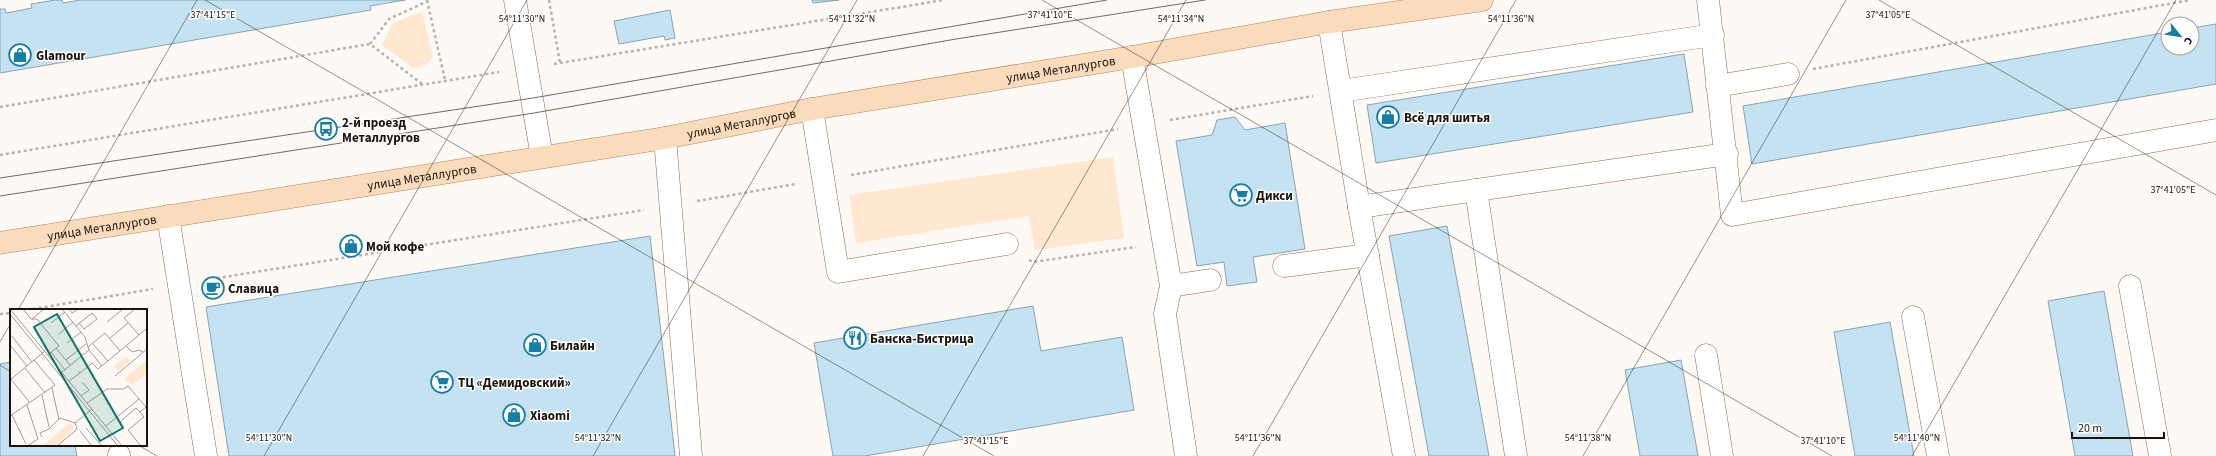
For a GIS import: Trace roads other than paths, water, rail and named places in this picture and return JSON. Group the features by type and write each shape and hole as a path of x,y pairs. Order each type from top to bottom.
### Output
{"main road":[{"name":"улица Металлургов","path":"0,243 665,138 812,109 1132,57 1329,22 1482,0"}],"street":[{"path":"515,0 542,157"},
{"path":"1708,0 1713,36 1717,86 1727,154 1732,215 2216,130"},
{"path":"1329,22 1359,207 1404,456"},
{"path":"1341,91 1713,36"},
{"path":"1132,57 1171,286 1165,314 1186,456"},
{"path":"1717,86 1788,74"},
{"path":"812,109 838,272 1007,244"},
{"path":"665,138 691,456"},
{"path":"1359,207 1727,154"},
{"path":"1476,190 1516,456"},
{"path":"168,216 206,456"},
{"path":"1284,266 1368,255"},
{"path":"1171,286 1210,280"},
{"path":"2130,286 2160,456"},
{"path":"1913,317 1938,456"},
{"path":"1706,355 1722,456"}],"tram line":[{"path":"0,178 533,98 1107,0"},
{"path":"0,196 534,113 956,39 1205,0"}],"place":[{"name":"Glamour","path":"20,55"},
{"name":"Всё для шитья","path":"1388,117"},
{"name":"2-й проезд Металлургов","path":"326,129"},
{"name":"Дикси","path":"1241,195"},
{"name":"Мой кофе","path":"351,246"},
{"name":"Славица","path":"213,288"},
{"name":"Банска-Бистрица","path":"855,338"},
{"name":"Билайн","path":"535,345"},
{"name":"ТЦ «Демидовский»","path":"442,382"},
{"name":"Xiaomi","path":"514,415"}]}
